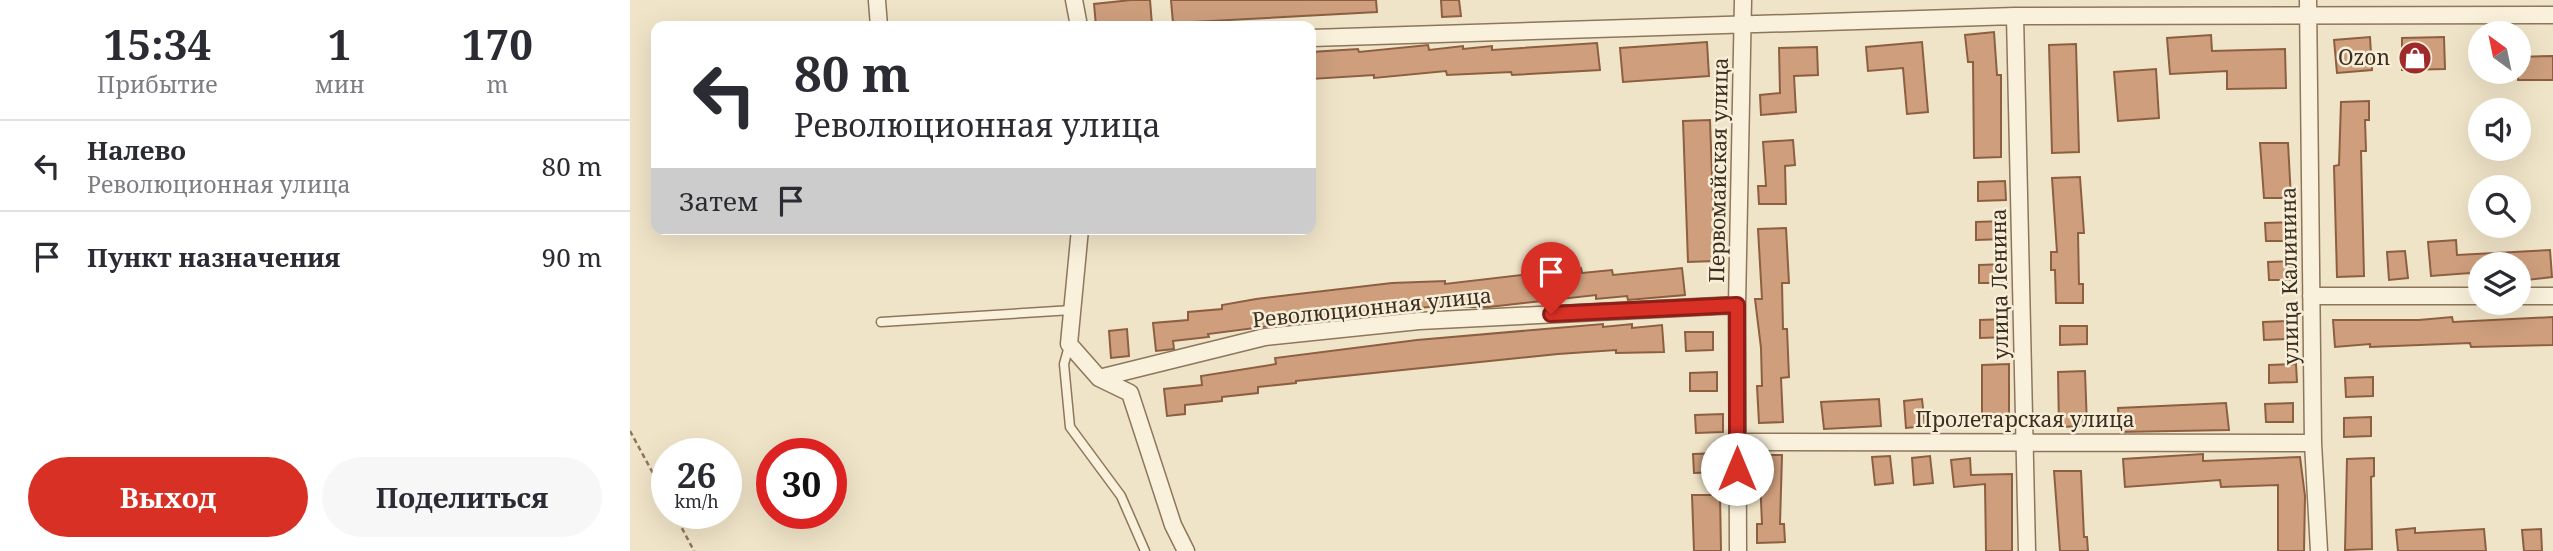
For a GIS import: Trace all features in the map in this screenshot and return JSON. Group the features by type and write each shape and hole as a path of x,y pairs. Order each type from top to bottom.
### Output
{"street":[{"path":"1074,0 1078,21"},
{"name":"Первомайская улица","path":"1738,551 1737,305 1743,0"},
{"name":"улица Калинина","path":"2308,0 2313,443 2319,551"},
{"path":"877,1 879,21"},
{"path":"1316,38 2015,16 2309,18 2553,15"},
{"name":"улица Ленина","path":"2015,16 2027,551"},
{"path":"1079,235 1069,344 1099,378 1130,393 1173,525 1186,551"},
{"path":"2311,296 2468,296"},
{"path":"2531,296 2553,296"},
{"name":"Революционная улица","path":"1099,378 1265,337 1419,321 1737,305"},
{"name":"Пролетарская улица","path":"1737,442 2024,440 2313,443"}],"lane":[{"path":"881,322 1072,310"},
{"path":"1069,344 1064,364 1070,427 1121,496 1145,551"}],"path":[{"path":"630,431 651,470"},
{"path":"682,529 694,551"}],"building":[{"path":"1150,0 1152,21 1096,21 1094,4"},
{"path":"1171,0 1376,0 1377,12 1210,21 1173,21"},
{"path":"1441,0 1459,0 1461,16 1442,17"},
{"path":"1994,32 1997,75 2001,75 2001,157 1974,158 1973,62 1968,62 1965,35"},
{"path":"2211,35 2212,51 2285,49 2286,88 2227,89 2227,71 2170,74 2167,38"},
{"path":"2370,37 2372,70 2337,73 2334,40"},
{"path":"2444,37 2445,69 2402,70 2402,38"},
{"path":"1707,42 1709,76 1623,82 1620,48"},
{"path":"1922,42 1928,112 1907,114 1903,68 1868,71 1866,47"},
{"path":"1597,43 1600,70 1512,75 1511,72 1447,75 1446,71 1374,78 1374,75 1316,79 1316,52 1358,49 1359,52 1428,45 1429,50 1492,46 1492,50"},
{"path":"2076,44 2079,152 2052,153 2049,45"},
{"path":"1817,47 1818,75 1794,76 1796,112 1761,115 1760,95 1780,93 1779,48"},
{"path":"2553,56 2553,80 2531,80 2531,57"},
{"path":"2156,69 2159,118 2118,121 2114,72"},
{"path":"2369,101 2369,120 2365,120 2366,151 2361,151 2364,276 2337,277 2334,166 2339,165 2341,102"},
{"path":"1710,120 1715,261 1688,262 1683,121"},
{"path":"1793,140 1795,165 1785,166 1786,204 1759,204 1758,186 1766,186 1763,142"},
{"path":"2260,143 2288,143 2291,198 2264,198"},
{"path":"2080,177 2084,233 2078,233 2079,284 2083,284 2083,303 2056,303 2055,270 2051,270 2051,252 2057,252 2052,178"},
{"path":"2005,181 2006,200 1978,201 1978,182"},
{"path":"2003,221 2004,239 1976,240 1976,222"},
{"path":"2293,222 2293,241 2266,241 2265,223"},
{"path":"1786,228 1789,283 1782,283 1783,329 1787,329 1789,377 1781,378 1783,422 1759,423 1757,386 1762,386 1761,348 1755,299 1762,299 1758,229"},
{"path":"2456,240 2457,255 2468,254 2468,273 2431,276 2428,242"},
{"path":"2550,250 2552,277 2531,279 2531,252 2513,252"},
{"path":"2405,251 2408,278 2389,280 2387,252"},
{"path":"2296,261 2296,280 2269,280 2268,262"},
{"path":"2006,264 2007,283 1979,283 1979,265"},
{"path":"1581,268 1582,273 1612,270 1613,275 1682,268 1685,295 1628,300 1627,296 1596,299 1596,295 1489,307 1429,307 1378,312 1208,334 1209,337 1173,341 1174,349 1156,351 1153,323 1188,320 1188,312 1222,309 1222,305 1392,283 1445,281 1445,284"},
{"path":"2452,317 2453,322 2553,317 2553,345 2471,347 2470,343 2335,347 2333,320 2419,320"},
{"path":"2007,319 2007,337 1980,338 1980,320"},
{"path":"2290,321 2291,339 2264,340 2263,322"},
{"path":"1603,324 1603,327 1632,324 1632,328 1662,325 1664,352 1616,353 1616,350 1558,354 1296,381 1258,387 1258,393 1222,397 1222,401 1185,405 1185,414 1167,416 1164,389 1202,385 1201,376 1276,364 1275,358 1417,340"},
{"path":"2060,326 2087,326 2087,344 2060,345"},
{"path":"1127,329 1129,356 1111,358 1109,331"},
{"path":"1685,332 1713,332 1713,350 1686,351"},
{"path":"2009,364 2009,421 1982,422 1982,365"},
{"path":"2296,364 2297,382 2269,383 2269,365"},
{"path":"2085,371 2087,426 2059,427 2058,372"},
{"path":"1717,372 1717,391 1690,391 1690,373"},
{"path":"2373,377 2373,396 2346,397 2345,378"},
{"path":"1879,399 1881,426 1824,429 1821,402"},
{"path":"1922,399 1925,426 1906,428 1904,401"},
{"path":"2226,403 2229,430 2120,432 2118,408"},
{"path":"2293,403 2293,422 2266,422 2265,404"},
{"path":"1723,414 1723,432 1696,433 1695,415"},
{"path":"2371,417 2371,436 2344,437 2344,418"},
{"path":"1721,453 1721,472 1694,473 1693,454"},
{"path":"2203,454 2203,461 2300,457 2305,496 2304,551 2278,551 2278,485 2221,487 2220,480 2125,487 2123,459"},
{"path":"1759,455 1782,455 1780,524 1784,524 1785,542 1757,543 1757,524 1762,524"},
{"path":"1890,456 1893,483 1875,485 1872,457"},
{"path":"1930,456 1933,483 1914,485 1912,458"},
{"path":"1970,458 1971,475 2012,474 2012,551 1986,551 1985,484 1954,487 1951,460"},
{"path":"2374,458 2374,476 2371,477 2372,549 2345,550 2347,459"},
{"path":"2054,471 2081,471 2084,537 2087,537 2088,551 2060,551"},
{"path":"1692,495 1720,495 1721,551 1694,551"},
{"path":"2415,528 2415,533 2484,529 2486,551 2398,551 2396,530"},
{"path":"2541,529 2542,551 2524,551 2522,530"}],"place":[{"name":"Ozon","path":"2415,58"}],"route":[{"path":"1551,314 1737,305 1737,469"}]}
